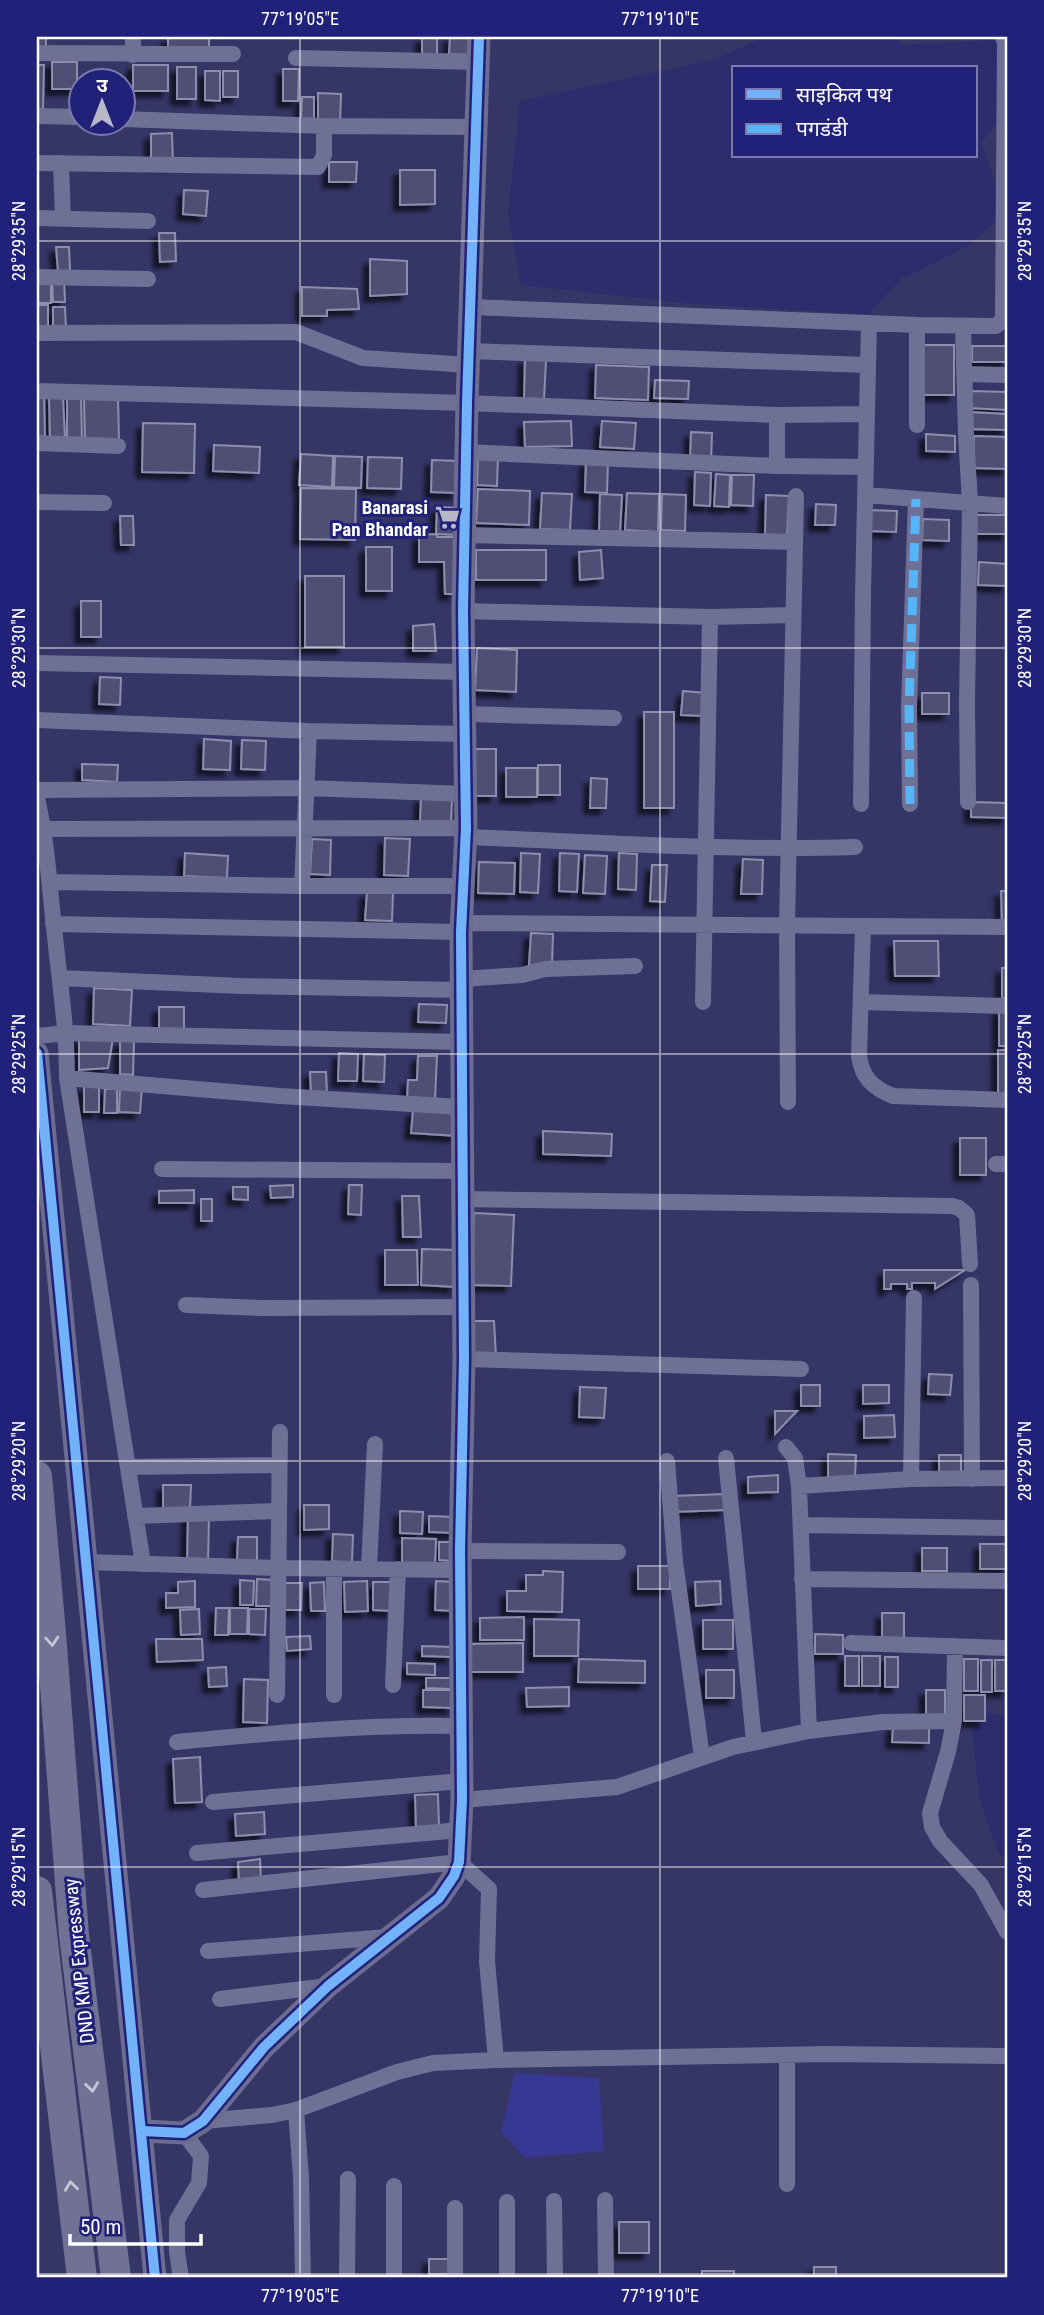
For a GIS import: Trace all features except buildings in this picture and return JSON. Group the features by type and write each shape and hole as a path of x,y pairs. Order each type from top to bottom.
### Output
{"highway":[{"name":"DND KMP Expressway","path":"37,1475 74,1935 116,2278"},
{"name":"DND KMP Expressway","path":"37,1891 82,2278"}],"street":[{"path":"133,37 133,55"},
{"path":"194,2127 264,2047 328,1986 439,1898 454,1876 459,1862 462,1790 460,1560 464,1359 461,927 466,794 463,611 479,37"},
{"path":"471,307 963,327 996,326 1001,322 1005,304 1003,37"},
{"path":"37,53 233,54"},
{"path":"296,58 478,62"},
{"path":"37,116 66,117"},
{"path":"136,119 324,126 477,127"},
{"path":"37,163 318,167 324,155 324,126"},
{"path":"61,163 63,218"},
{"path":"37,218 148,221"},
{"path":"37,277 148,279"},
{"path":"861,804 869,323"},
{"path":"917,325 917,425"},
{"path":"963,327 970,503 968,802"},
{"path":"37,332 296,332 363,358 867,365"},
{"path":"964,374 1007,374"},
{"path":"37,391 776,415 866,414"},
{"path":"776,415 777,466"},
{"path":"37,443 118,446"},
{"path":"466,452 777,466 866,467"},
{"path":"866,495 1007,506"},
{"path":"788,1102 788,849 796,496"},
{"path":"910,804 909,707 916,499"},
{"path":"37,502 104,503"},
{"path":"465,536 795,542"},
{"path":"463,611 710,617 793,615"},
{"path":"703,1002 710,617"},
{"path":"37,663 465,672"},
{"path":"37,720 309,731 614,718"},
{"path":"302,886 309,731"},
{"path":"37,790 307,788 466,794"},
{"path":"37,798 51,882 53,924 67,1033 67,1078 143,1564"},
{"path":"41,819 465,832 705,847 855,847"},
{"path":"51,882 463,886"},
{"path":"53,924 461,927 1007,926"},
{"path":"863,926 860,1067 870,1083 878,1090 893,1096 1007,1100"},
{"path":"60,978 241,986 462,985 545,969 635,967"},
{"path":"860,1002 1007,1006"},
{"path":"37,1036 67,1033 461,1042"},
{"path":"37,1053 155,2278"},
{"path":"67,1078 280,1096 461,1107"},
{"path":"162,1169 462,1171"},
{"path":"463,1199 951,1206 967,1215 970,1264"},
{"path":"971,1285 972,1479"},
{"path":"911,1479 914,1298"},
{"path":"186,1305 262,1308 462,1307"},
{"path":"464,1359 801,1369"},
{"path":"277,1695 280,1432"},
{"path":"369,1568 375,1444"},
{"path":"786,1447 795,1458 799,1486 809,1731"},
{"path":"726,1458 754,1741"},
{"path":"667,1461 675,1561 702,1757"},
{"path":"128,1467 278,1465"},
{"path":"799,1486 911,1479 1007,1478"},
{"path":"135,1516 278,1511"},
{"path":"801,1525 1007,1528"},
{"path":"87,1562 398,1569 460,1560 618,1552"},
{"path":"334,1568 334,1695"},
{"path":"393,1685 398,1569"},
{"path":"802,1579 1007,1581"},
{"path":"851,1643 1007,1648"},
{"path":"955,1646 954,1721 930,1813 932,1826 940,1841 981,1885 1007,1932"},
{"path":"213,1802 462,1790 617,1787 754,1741 883,1722 954,1721"},
{"path":"177,1742 384,1725 462,1726"},
{"path":"197,1853 461,1830"},
{"path":"203,1890 459,1862 489,1889 487,1961 496,2060"},
{"path":"208,1951 388,1937"},
{"path":"220,1999 328,1986"},
{"path":"142,2131 194,2127 296,2110 397,2072 433,2063 787,2055 1007,2056"},
{"path":"787,2055 787,2184"},
{"path":"296,2110 301,2177 303,2278"},
{"path":"181,2278 177,2252 177,2220 199,2183 201,2156 194,2127"},
{"path":"347,2278 348,2179"},
{"path":"394,2186 394,2278"},
{"path":"605,2200 606,2278"},
{"path":"554,2201 555,2278"},
{"path":"507,2202 507,2278"},
{"path":"455,2208 455,2278"}],"shaded area":[{"path":"764,37 892,37 905,45 995,40 1004,115 981,143 1006,213 966,247 901,279 868,314 694,304 521,285 508,213 520,101 714,60"},
{"path":"970,1713 1007,1715 1007,1855 999,1855 980,1802"},
{"path":"515,2073 599,2078 604,2151 525,2158 501,2132"}],"marked path":[{"path":"910,804 909,707 916,499"}],"cycle path":[{"path":"142,2131 184,2133 203,2121 264,2047 328,1986 439,1898 454,1876 459,1862 462,1800 460,1551 464,1359 461,932 466,828 463,611 479,37"},
{"path":"37,1053 155,2278"}],"place":[{"name":"Banarasi Pan Bhandar","path":"448,518"}]}
